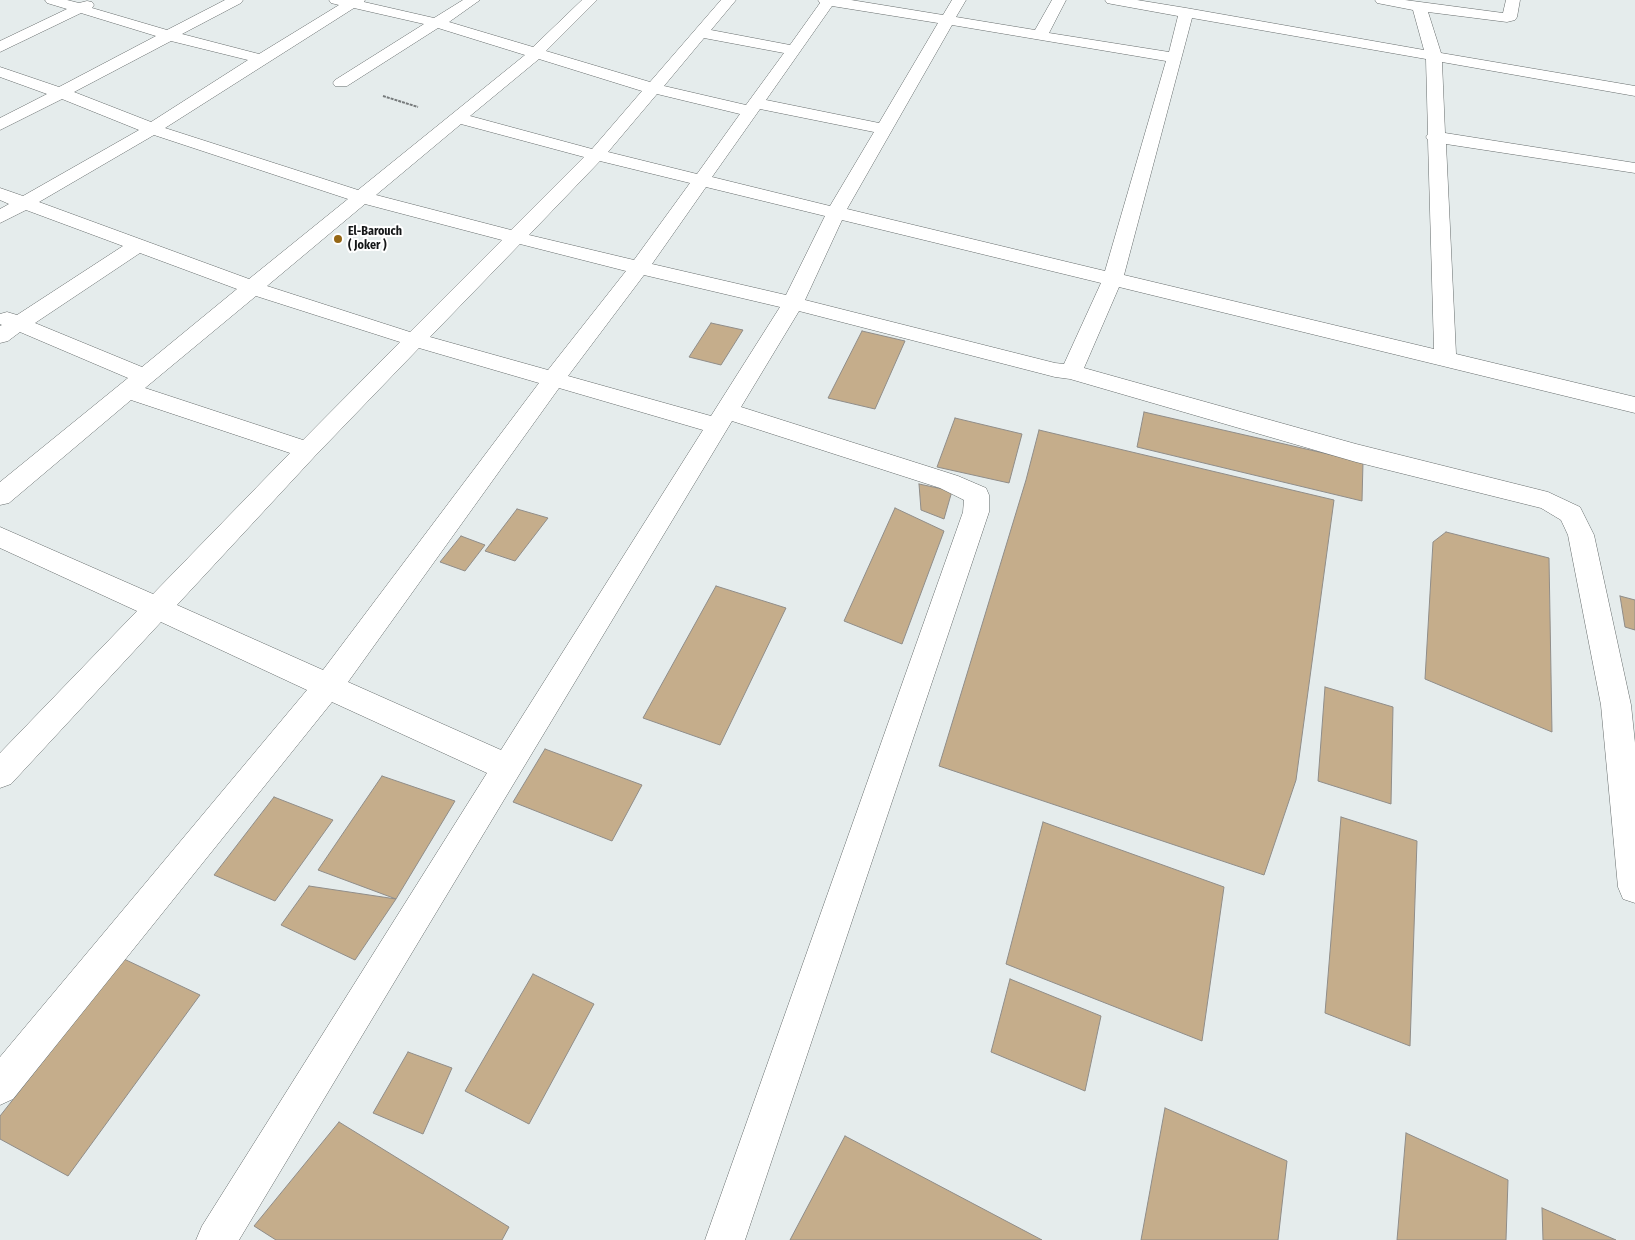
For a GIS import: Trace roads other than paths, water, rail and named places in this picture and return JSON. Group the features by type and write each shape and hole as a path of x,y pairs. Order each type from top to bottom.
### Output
{"street":[{"path":"52,0 167,36 260,59"},
{"path":"0,47 97,0"},
{"path":"0,126 236,0"},
{"path":"341,84 473,0"},
{"path":"0,496 138,384 535,54 590,0"},
{"path":"0,774 155,608 307,450 596,155 729,0"},
{"path":"0,1086 220,814 328,686 553,380 639,268 794,50 827,0 953,10 1040,36 1175,58"},
{"path":"1040,36 1059,0"},
{"path":"1112,0 1635,91"},
{"path":"1382,0 1419,7 1507,18 1510,17 1513,0"},
{"path":"0,217 152,129 349,1 437,23 654,89 884,129"},
{"path":"1419,7 1434,56 1445,359"},
{"path":"216,1240 793,303 836,212 953,10"},
{"path":"1071,372 1113,278 1175,58 1186,12"},
{"path":"702,33 794,50"},
{"path":"0,72 61,93 152,129 361,198 639,268 793,303 1055,370 1071,372 1356,453 1548,502 1571,514 1581,535 1616,705 1635,887"},
{"path":"456,118 596,155 1113,278 1635,406"},
{"path":"1436,137 1635,168"},
{"path":"0,194 253,288 414,340 553,380 722,419 949,482 976,496 976,512 725,1240"},
{"path":"0,336 10,320 137,246"},
{"path":"10,320 138,384 307,450"},
{"path":"0,537 508,768"}],"place":[{"name":"El-Barouch ( Joker )","path":"338,239"}]}
